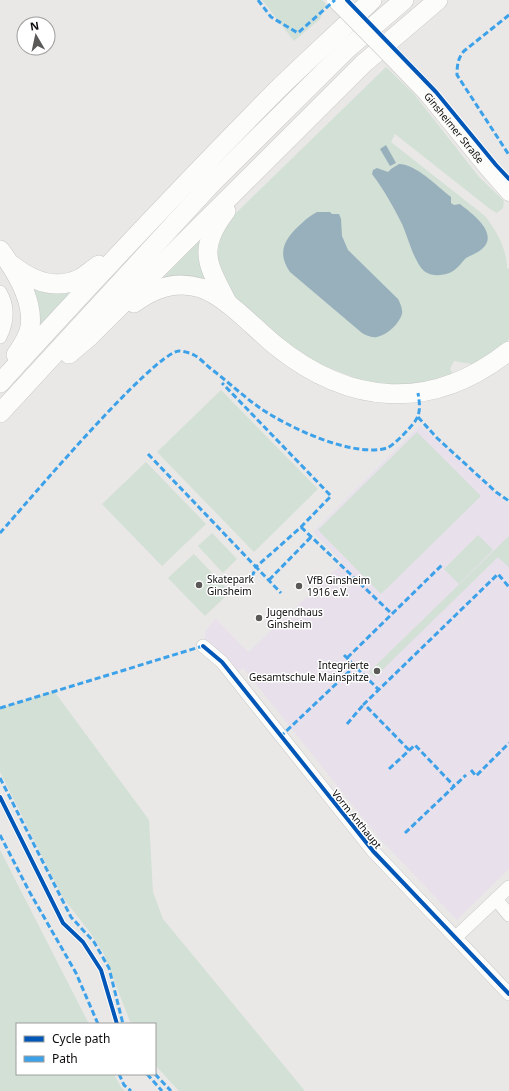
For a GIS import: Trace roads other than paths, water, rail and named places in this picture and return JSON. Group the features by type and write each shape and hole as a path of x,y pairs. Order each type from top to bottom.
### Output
{"highway":[{"path":"0,383 123,249 280,88 372,0"},
{"path":"0,413 21,392 211,184 347,50 404,0"},
{"path":"89,337 364,64 438,0"},
{"path":"228,304 210,268 208,260 210,237 217,223 257,169"},
{"path":"5,256 22,273 40,282 64,284 80,278 123,249"},
{"path":"0,378 26,341 30,327 30,310 25,294 5,256"},
{"path":"21,392 53,368 89,337 147,293 169,286 192,286 203,289 228,304 260,334 297,361 335,382 372,392 411,394 448,386 481,371 509,351"}],"main road":[{"name":"Ginsheimer Straße","path":"335,0 431,98 509,193"}],"street":[{"path":"0,292 6,306 8,316 0,337"},
{"name":"Vorm Anthaupt","path":"203,646 222,662 373,851 509,994"},
{"path":"456,937 509,887"},
{"path":"496,900 509,915"}],"water":[{"path":"386,145 396,163 390,166 380,149"},
{"path":"399,164 406,165 426,177 451,197 451,203 454,205 460,204 477,218 486,230 488,236 487,243 482,249 466,258 450,273 438,275 430,274 420,267 414,256 399,217 372,174 373,170 377,168 388,172"},
{"path":"317,212 339,214 341,219 342,236 348,250 398,299 402,308 402,314 395,325 385,334 375,337 362,333 290,272 286,265 283,252 287,240 296,229"}],"place":[{"name":"Skatepark Ginsheim","path":"199,585"},
{"name":"VfB Ginsheim 1916 e.V.","path":"299,586"},
{"name":"Jugendhaus Ginsheim","path":"259,618"},
{"name":"Integrierte Gesamtschule Mainspitze","path":"377,671"}]}
